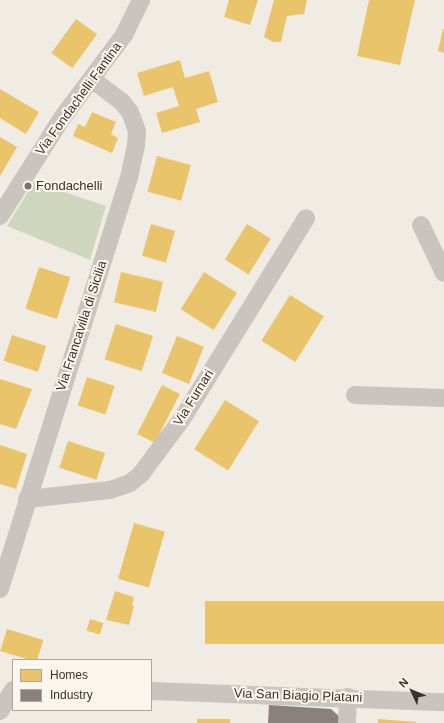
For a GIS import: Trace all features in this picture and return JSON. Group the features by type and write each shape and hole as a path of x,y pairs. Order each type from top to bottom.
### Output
{"street":[{"name":"Via Fondachelli Fantina","path":"0,216 56,126 124,35 141,0"},
{"name":"Via Francavilla di Sicilia","path":"0,589 129,178 136,145 137,131 130,112 122,102 92,79"},
{"name":"Via Furnari","path":"27,499 110,490 124,486 141,474 182,419 306,218"},
{"path":"420,225 444,273"},
{"path":"356,395 444,398"},
{"path":"0,685 12,686"},
{"name":"Via San Biagio Platani","path":"152,691 348,697 444,702"},
{"path":"0,711 12,692"},
{"path":"347,723 348,697"}],"green space":[{"path":"34,182 106,206 90,260 7,226"}],"building: Homes":[{"path":"229,0 258,0 250,25 224,17"},
{"path":"274,0 307,0 304,14 287,16 281,42 273,42 264,37"},
{"path":"369,0 415,0 400,65 357,56"},
{"path":"76,19 97,34 72,68 51,53"},
{"path":"444,29 444,53 438,51"},
{"path":"180,60 185,78 209,71 218,102 196,109 200,122 162,133 156,113 179,106 173,87 144,96 137,73"},
{"path":"0,89 39,112 26,134 0,118"},
{"path":"92,112 116,122 111,134 118,138 112,153 73,136 78,124 85,127"},
{"path":"0,137 17,147 0,176"},
{"path":"157,156 191,165 181,201 147,192"},
{"path":"151,224 175,231 166,263 142,256"},
{"path":"247,224 271,239 248,274 225,260"},
{"path":"39,267 70,277 57,319 25,309"},
{"path":"121,272 163,282 156,312 114,302"},
{"path":"204,272 237,293 214,330 181,309"},
{"path":"290,295 324,316 295,362 261,341"},
{"path":"116,324 153,336 142,371 105,359"},
{"path":"12,335 46,346 38,372 4,361"},
{"path":"177,336 204,347 189,384 162,373"},
{"path":"87,377 115,386 105,414 78,406"},
{"path":"0,379 32,389 16,429 0,424"},
{"path":"162,385 180,394 155,443 137,434"},
{"path":"225,400 259,421 228,470 194,449"},
{"path":"68,441 105,453 96,480 59,468"},
{"path":"0,445 27,454 16,489 0,484"},
{"path":"134,523 165,532 149,588 118,579"},
{"path":"115,591 134,597 132,605 134,606 129,625 106,620"},
{"path":"205,601 444,601 444,644 205,644"},
{"path":"90,619 103,623 100,635 86,630"},
{"path":"7,629 43,640 38,659 26,659 0,651"},
{"path":"197,719 230,719 230,723 197,723"},
{"path":"378,719 416,722 416,723 378,723"}],"building: Industry":[{"path":"269,705 331,709 341,718 340,723 268,723"}],"place":[{"name":"Fondachelli","path":"28,186"}]}
